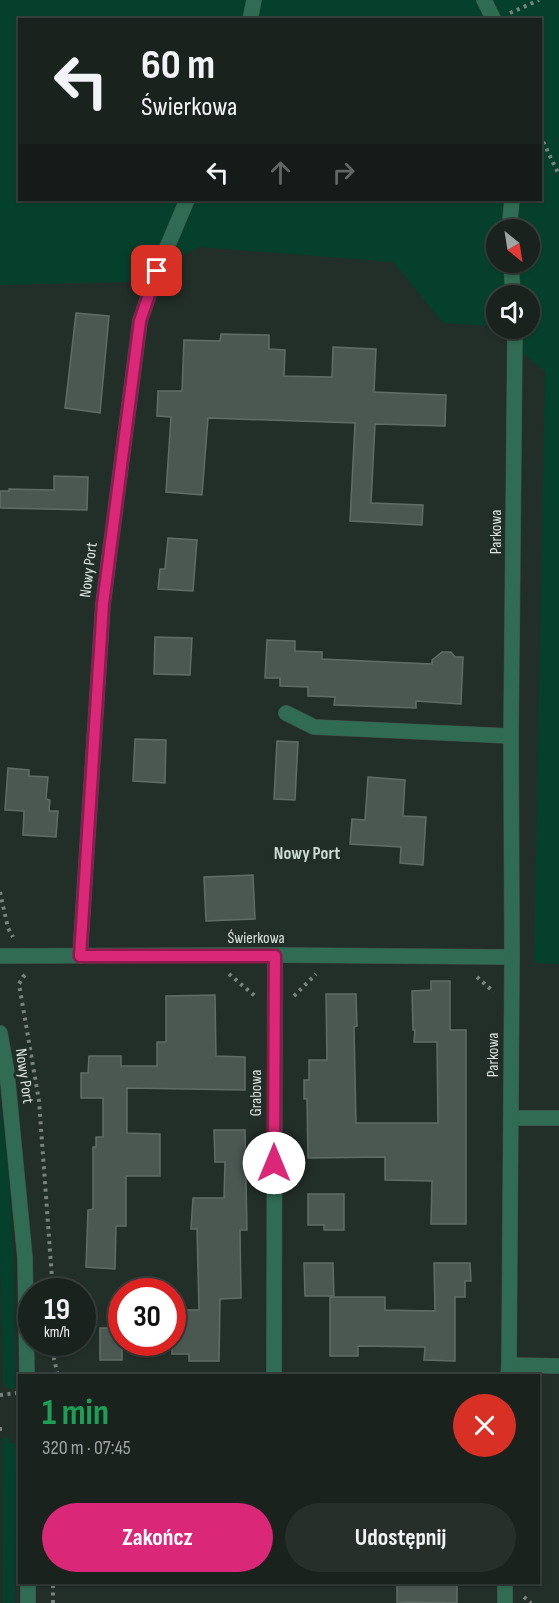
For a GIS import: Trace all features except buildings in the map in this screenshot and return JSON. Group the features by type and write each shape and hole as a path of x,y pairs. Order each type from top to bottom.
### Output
{"street":[{"path":"250,18 254,0"},
{"path":"484,0 499,18"},
{"name":"Nowy Port","path":"80,956 103,604 140,321 157,271 187,201"},
{"path":"510,219 512,201"},
{"name":"Parkowa","path":"509,1370 515,339"},
{"path":"286,713 314,727 511,736"},
{"name":"Świerkowa","path":"0,956 512,957"},
{"name":"Grabowa","path":"274,1374 275,956"},
{"name":"Nowy Port","path":"0,1033 7,1073 26,1258 27,1374"},
{"path":"511,1118 559,1118"},
{"path":"509,1370 559,1366"},
{"path":"28,1584 28,1603"},
{"path":"505,1584 505,1603"}],"path":[{"path":"499,18 539,0"},
{"path":"542,139 559,175"},
{"path":"0,892 8,928 14,939"},
{"path":"470,971 495,993"},
{"path":"227,972 258,999 292,998 318,972"},
{"path":"28,974 23,977 20,984 39,1101 52,1278"},
{"path":"54,1356 58,1374"},
{"path":"0,1395 18,1393"},
{"path":"53,1584 53,1603"}],"green space":[{"path":"0,0 559,0 559,964 534,963 545,372 507,339 540,339 540,285 486,285 486,326 443,323 393,262 199,247 128,282 0,285"},
{"path":"0,1103 9,1179 14,1266 15,1390 5,1387 3,1381"},
{"path":"2,1438 9,1438 9,1443 16,1443 15,1603 3,1603"}],"district":[{"name":"Nowy Port","path":"307,853"}],"route":[{"path":"157,271 140,321 103,604 80,956 275,956 274,1163"}]}
